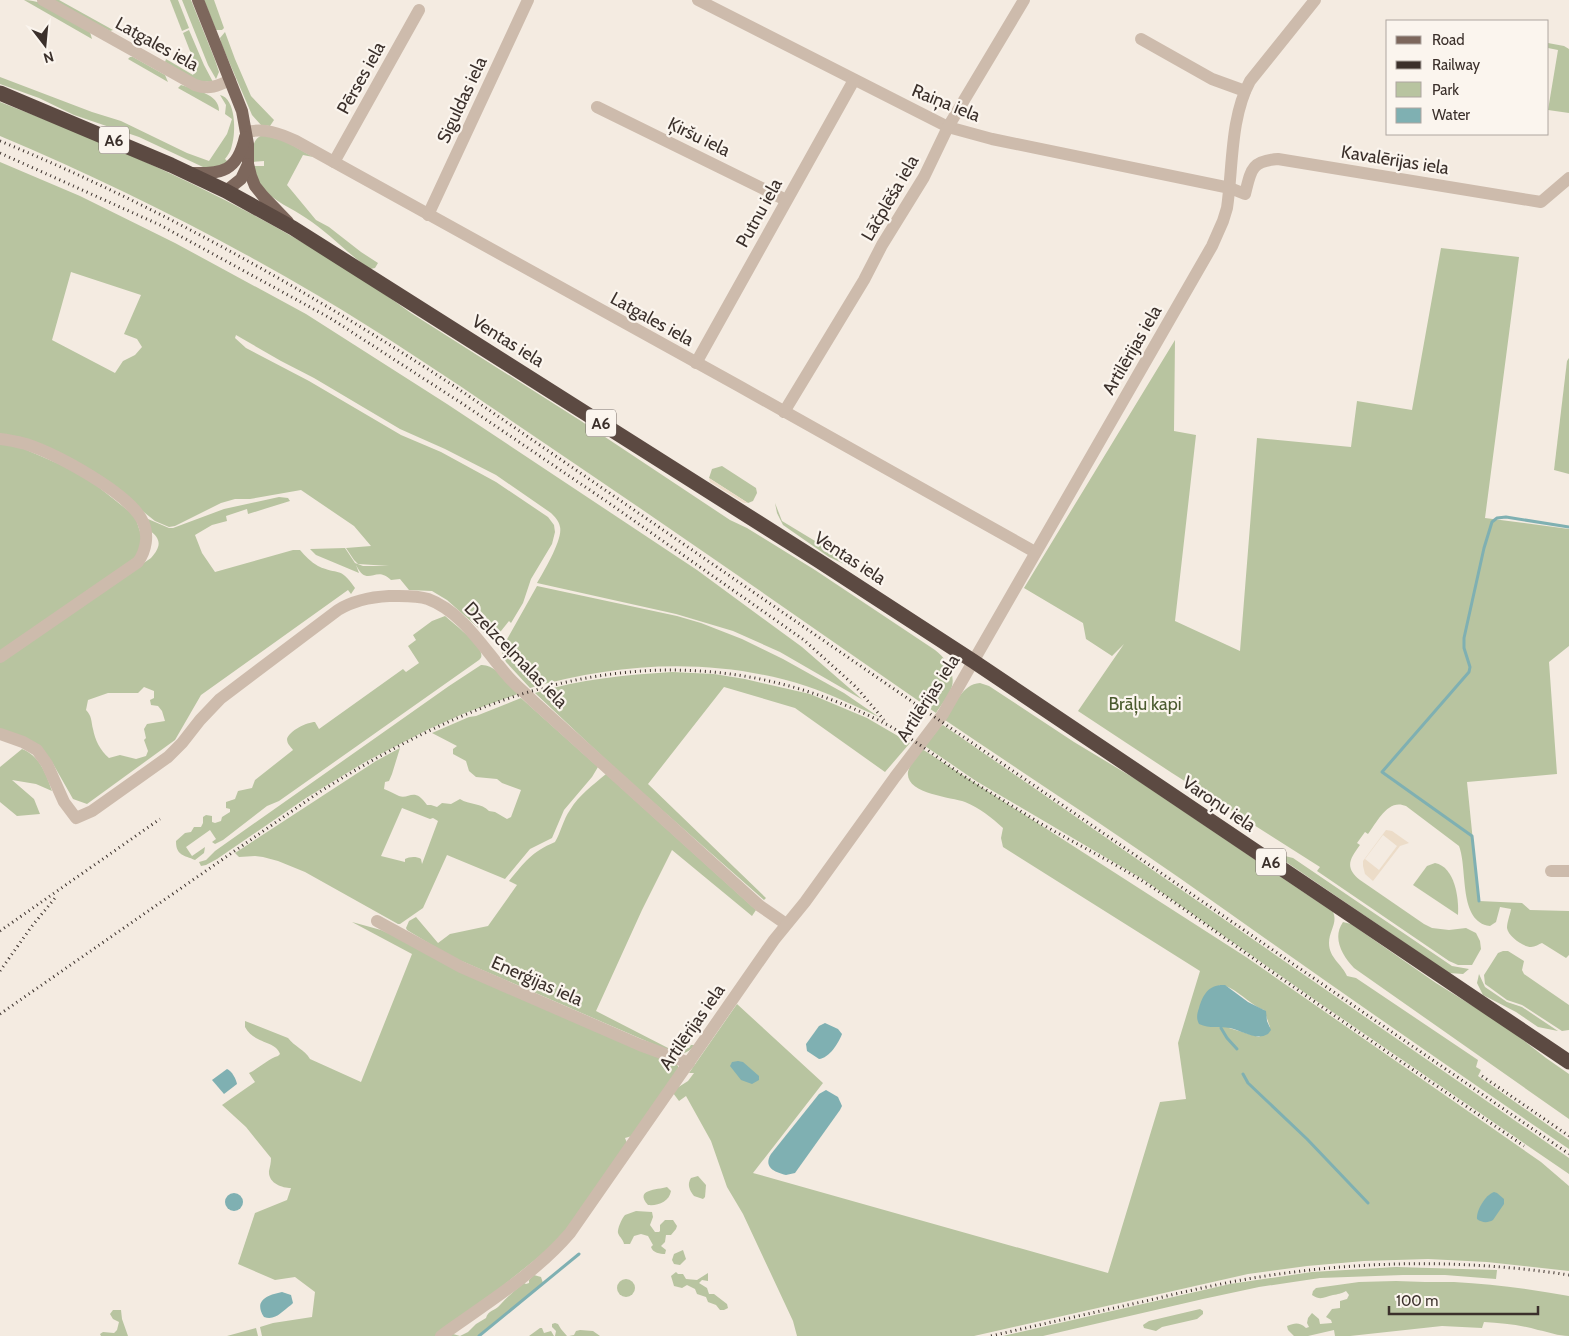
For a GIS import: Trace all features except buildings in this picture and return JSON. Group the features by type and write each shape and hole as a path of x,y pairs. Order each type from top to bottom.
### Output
{"highway":[{"name":"Ventas iela","path":"0,93 189,173 293,228 826,565 973,661"},
{"name":"Varoņu iela","path":"973,661 1569,1062"}],"main road":[{"path":"198,0 242,111 246,132 248,164 255,186 293,228"},
{"path":"226,191 228,175 243,144 246,132"},
{"path":"226,191 241,179 248,164"},
{"path":"189,173 219,172 232,165"}],"street":[{"name":"Latgales iela","path":"43,0 195,85 206,88 215,87 230,80"},
{"name":"Siguldas iela","path":"428,215 528,0"},
{"name":"Raiņa iela","path":"698,0 948,127 992,139 1230,188"},
{"name":"Lāčplēša iela","path":"784,412 924,177 948,127 1024,0"},
{"name":"Artilērijas iela","path":"441,1336 535,1267 559,1246 582,1217 786,924 805,902 943,714 1212,246 1224,221 1230,188 1237,120 1245,91 1250,81 1315,0"},
{"name":"Pērses iela","path":"334,162 419,10"},
{"path":"1141,39 1212,79 1245,91"},
{"name":"Putnu iela","path":"696,363 854,80"},
{"name":"Ķiršu iela","path":"597,106 786,200"},
{"name":"Latgales iela","path":"246,132 256,130 269,131 284,135 1035,552"},
{"name":"Kavalērijas iela","path":"1230,188 1246,194 1254,166 1263,160 1278,159 1541,202 1569,178"},
{"path":"0,439 15,441 40,449 78,468 109,488 133,508 143,522 146,536 144,552 138,562 0,657"},
{"name":"Dzelzceļmalas iela","path":"0,734 23,742 36,750 46,764 64,802 76,818 92,811 168,757 182,744 200,720 220,699 338,610 350,603 363,599 416,596 435,602 473,633 506,674 547,714 760,906 786,924"},
{"path":"1551,871 1569,871"},
{"name":"Enerģijas iela","path":"377,921 461,967 640,1045 689,1063"}],"green space":[{"path":"24,0 42,3 50,7 90,32 92,39"},
{"path":"50,0 59,0 113,30 110,31"},
{"path":"170,0 178,0 189,28 182,31"},
{"path":"182,0 191,0 219,72 216,79 208,65"},
{"path":"204,0 214,0 224,28 222,30 216,30"},
{"path":"189,30 213,82 198,81 165,62 166,59 193,75 197,69 183,33"},
{"path":"225,32 251,96 274,120 270,126 261,125 252,115 221,43 220,38"},
{"path":"1549,43 1569,49 1569,113 1549,110 1558,50 1549,48"},
{"path":"130,57 165,75 168,82 128,59"},
{"path":"0,77 121,121 187,153 209,161 227,134 232,119 225,114 226,105 220,95 229,102 234,117 233,140 230,151 225,159 228,162 216,167 203,167 139,137 74,115 39,98 0,84"},
{"path":"181,85 211,96 218,105 219,111 178,88"},
{"path":"0,102 86,136 170,173 252,214 332,260 730,520 747,528 815,570 935,650 946,662 953,678 950,692 936,713 495,409 347,313 240,251 161,210 0,136"},
{"path":"263,135 285,141 313,157 303,155 287,185 316,220 329,227 378,263 375,268 370,269 301,214 272,197 260,185 253,166 264,166 264,161 252,162 252,154 256,139"},
{"path":"0,162 80,196 175,243 306,314 447,404 697,570 802,647 863,700 780,652 733,631 676,614 537,583 559,539 559,523 551,513 496,475 400,429 236,335 235,338 246,348 309,381 401,435 441,452 496,482 548,517 554,525 555,532 552,544 531,579 523,603 511,623 509,621 493,641 447,600 432,591 409,590 400,579 391,580 380,574 364,575 356,565 359,573 316,555 310,549 345,548 355,563 363,566 389,566 358,564 346,548 371,546 354,526 301,490 250,499 235,499 221,503 175,526 169,527 155,521 110,485 0,435","holes":["71,272 141,295 124,334 137,339 142,347 135,355 123,361 115,373 52,340"]},
{"name":"Brāļu kapi","path":"1441,248 1519,257 1485,518 1569,529 1569,646 1549,662 1557,774 1467,782 1479,901 1522,903 1530,910 1569,911 1569,955 1566,958 1542,943 1534,947 1528,947 1513,938 1507,928 1511,909 1500,907 1496,922 1490,926 1480,922 1473,915 1469,905 1459,846 1406,806 1400,804 1388,808 1368,834 1365,832 1357,843 1360,845 1351,859 1350,867 1360,880 1424,924 1432,928 1449,930 1466,928 1476,933 1481,949 1472,965 1458,965 1449,961 1317,871 1320,867 1078,711 1124,644 1112,656 1086,639 1083,623 1024,588 1175,340 1174,431 1196,435 1175,621 1240,651 1257,438 1351,447 1357,401 1412,410"},
{"path":"1569,358 1569,474 1554,470 1567,361"},
{"path":"0,442 15,445 82,474 135,516 143,541 136,558 0,651"},
{"path":"722,466 756,488 757,493 753,501 748,503 709,478 712,469"},
{"path":"279,497 288,498 290,501 248,514 247,509 226,516 227,521 212,525 195,535 202,553 215,572 293,550 300,550 318,566 345,576 355,588 351,594 348,590 201,695 175,740 87,804 73,799 52,762 0,729 0,661 151,558 157,550 159,543 149,530 148,519 173,528 224,509","holes":["144,687 154,691 154,698 150,700 151,705 158,706 162,711 165,721 147,724 144,729 146,738 144,740 148,751 146,756 136,759 120,755 109,758 95,737 90,717 86,710 88,700 108,693 138,693"]},
{"path":"775,503 782,521 853,564 851,567 829,557 783,525 777,513"},
{"path":"537,586 677,616 701,623 742,639 783,659 844,693 879,717 834,696 806,686 737,670 703,667 633,668 564,679 530,688 506,662 501,650"},
{"path":"445,616 476,644 481,654 479,660 279,801 267,806 223,840 215,844 212,842 216,839 210,830 186,847 192,856 205,847 204,853 195,860 184,856 177,850 176,841 185,833 191,832 194,827 201,827 203,817 206,815 212,816 212,822 215,823 221,821 222,817 230,812 230,809 226,808 226,802 235,799 238,791 252,788 255,780 293,750 288,744 287,739 295,730 312,722 315,722 319,729 403,669 406,672 419,663 408,646 416,640 413,635 432,621"},
{"path":"481,665 497,671 518,694 465,713 429,729 365,762 306,798 217,859 201,866 199,862 206,860 215,851"},
{"path":"672,672 714,674 810,694 867,718 910,743 885,772 795,708 724,687 648,784 766,898 764,900 619,772 535,693 603,678"},
{"path":"980,683 989,686 1074,742 1137,780 1333,912 1334,923 1329,939 1331,953 1347,976 1356,978 1478,1060 1476,1067 1481,1070 1478,1076 1569,1140 1569,1149 1152,859 945,720 963,691 974,684"},
{"path":"521,698 598,767 564,810 552,838 530,849 505,879 447,855 423,908 398,924 305,872 278,861 255,856 239,857 235,853 376,761 400,748 392,774 389,781 385,782 384,789 403,797 419,796 427,805 437,807 442,803 451,804 460,799 486,808 507,819 511,817 521,790 502,783 497,779 476,777 469,771 466,761 453,754 453,749 457,746 432,733 469,717","holes":["402,808 430,819 433,818 438,821 422,864 421,859 417,857 407,858 405,862 381,856"]},
{"path":"943,725 1569,1158 1569,1174 1144,880 976,781 925,746"},
{"path":"22,749 38,761 45,772 52,791 36,784 12,780 34,799 40,814 17,816 0,802 0,767"},
{"path":"922,749 1246,957 1541,1162 1569,1186 1569,1271 1487,1262 1428,1259 1364,1261 1248,1274 974,1336 797,1336 793,1321 743,1214 727,1187 711,1141 686,1096 679,1101 673,1093 688,1081 694,1073 689,1073 737,1004 823,1083 753,1173 1108,1273 1160,1102 1186,1099 1178,1043 1200,971 1003,847 1001,838 1003,828 981,810 965,802 921,790 914,785 909,779 908,772","holes":["1219,985 1236,991 1252,1004 1264,1010 1270,1027 1259,1037 1229,1028"]},
{"path":"606,774 756,910 752,916 672,850 642,910 596,1011 670,1049 689,1048 691,1045 695,1045 682,1054 667,1050 450,956 406,928 409,921 416,917 438,943 450,934 488,926 517,885 509,881 534,854 555,842 574,805 586,790"},
{"path":"1273,853 1293,858 1452,966 1469,969 1463,974 1449,973"},
{"path":"1435,863 1447,870 1451,877 1458,900 1458,915 1413,885 1427,866"},
{"path":"352,922 381,930 675,1063 678,1066 678,1070 632,1136 625,1138 627,1143 561,1239 485,1300 435,1336 262,1336 260,1327 312,1317 315,1292 295,1277 275,1280 238,1264 255,1213 287,1200 291,1188 280,1186 273,1182 269,1175 271,1158 246,1127 222,1105 255,1082 249,1073 280,1054 274,1046 259,1040 249,1033 245,1027 245,1021 288,1038 310,1059 361,1082 412,954"},
{"path":"1343,922 1351,924 1436,983 1508,1028 1569,1074 1569,1119 1354,968 1342,952 1338,940 1338,934"},
{"path":"1508,951 1524,961 1522,970 1524,974 1569,1005 1569,1030 1562,1031 1522,1005 1507,1000 1485,984 1484,975 1498,953"},
{"path":"1479,974 1485,987 1507,1002 1522,1007 1558,1031 1538,1027 1516,1012 1483,995 1477,983"},
{"path":"698,1176 706,1185 705,1197 703,1199 694,1196 689,1187 691,1178"},
{"path":"667,1187 671,1191 665,1201 656,1205 648,1205 644,1200 645,1193"},
{"path":"636,1211 652,1212 653,1217 650,1225 655,1232 660,1231 660,1225 665,1220 673,1220 677,1226 676,1229 671,1235 666,1235 665,1242 661,1246 666,1250 665,1254 653,1251 651,1247 653,1245 648,1236 641,1234 634,1236 630,1244 624,1244 618,1233 619,1226 625,1215"},
{"path":"683,1250 686,1259 680,1265 674,1264 672,1260 674,1254"},
{"path":"1396,1267 1497,1270 1496,1279 1445,1275 1320,1278 1259,1287 1043,1336 1003,1336 1230,1284 1312,1272"},
{"path":"676,1272 683,1274 686,1279 697,1280 708,1273 708,1281 702,1280 699,1283 707,1288 709,1294 714,1294 727,1304 728,1308 720,1310 716,1305 708,1302 706,1297 697,1294 695,1289 687,1285 682,1288 674,1286 671,1276"},
{"path":"534,1275 541,1277 543,1283 479,1336 460,1336 486,1318 488,1313 498,1307 524,1283 529,1283 529,1280"},
{"path":"622,1279 630,1279 635,1284 633,1295 622,1297 617,1292 617,1284"},
{"path":"1396,1281 1483,1284 1569,1296 1569,1336 1518,1326 1484,1322 1482,1328 1442,1326 1350,1336 1335,1336 1334,1330 1308,1336 1294,1336 1288,1330 1287,1326 1295,1324 1306,1328 1309,1327 1307,1323 1308,1318 1312,1313 1319,1319 1320,1324 1332,1323 1326,1317 1332,1309 1340,1308 1340,1301 1347,1299 1349,1295 1346,1291 1318,1298 1312,1295 1316,1288 1359,1282"},
{"path":"1200,1309 1203,1311 1203,1314 1197,1319 1162,1327 1156,1331 1144,1328 1143,1325 1149,1321"},
{"path":"113,1310 121,1310 128,1336 101,1336 100,1334 103,1332 114,1333 117,1330 119,1322 113,1319 110,1314"},
{"path":"552,1324 558,1324 567,1336 555,1336 556,1331"},
{"path":"256,1328 258,1336 227,1336"},
{"path":"542,1328 544,1333 551,1331 554,1336 529,1336"},
{"path":"576,1331 593,1331 600,1336 569,1336 574,1335"}],"shaded area":[{"path":"709,478 748,503 744,503 710,482"},
{"path":"1386,830 1392,831 1409,843 1400,846 1373,881 1365,874 1363,861","holes":["1383,835 1397,846 1379,870 1365,859"]}],"water":[{"path":"1225,985 1248,1002 1266,1011 1267,1021 1271,1030 1268,1034 1254,1036 1230,1028 1199,1024 1197,1014 1205,994 1215,986"},
{"path":"825,1023 838,1029 842,1034 830,1053 819,1059 807,1051 806,1044 819,1026"},
{"path":"732,1062 743,1062 759,1076 759,1080 752,1084 741,1080 730,1066"},
{"path":"227,1069 234,1075 237,1084 224,1094 212,1080"},
{"path":"826,1090 838,1097 842,1106 840,1110 795,1173 786,1175 777,1172 769,1166 768,1162 771,1154 819,1094"},
{"path":"1494,1192 1504,1199 1504,1204 1493,1220 1485,1222 1477,1219 1478,1212 1487,1196"},
{"path":"234,1193 240,1196 243,1202 240,1208 234,1211 228,1208 225,1202 228,1196"},
{"path":"282,1292 291,1295 293,1303 275,1317 264,1317 260,1306 261,1302 267,1297"}],"waterway":[{"path":"1479,901 1472,836 1382,772 1469,672 1470,667 1464,648 1464,638 1484,548 1492,522 1497,518 1506,517 1569,527"},
{"path":"1221,1028 1237,1049"},
{"path":"1243,1074 1248,1083 1307,1139 1368,1203"},
{"path":"479,1336 579,1254"}],"railway":[{"path":"0,141 119,194 235,254 347,319 457,388 1569,1154"},
{"path":"0,153 160,225 330,318 463,404 606,501 804,640 856,687 884,720"},
{"path":"0,1014 318,793 384,754 451,721 519,695 588,678 658,670 730,674 802,690 876,719 899,731 962,775 1038,822 1152,887 1326,1010 1524,1146"},
{"path":"0,931 160,819"},
{"path":"0,971 32,926 55,898"},
{"path":"1482,1076 1569,1136"},
{"path":"991,1336 1220,1284 1275,1274 1328,1268 1363,1265 1432,1264 1501,1267 1569,1275"}]}
